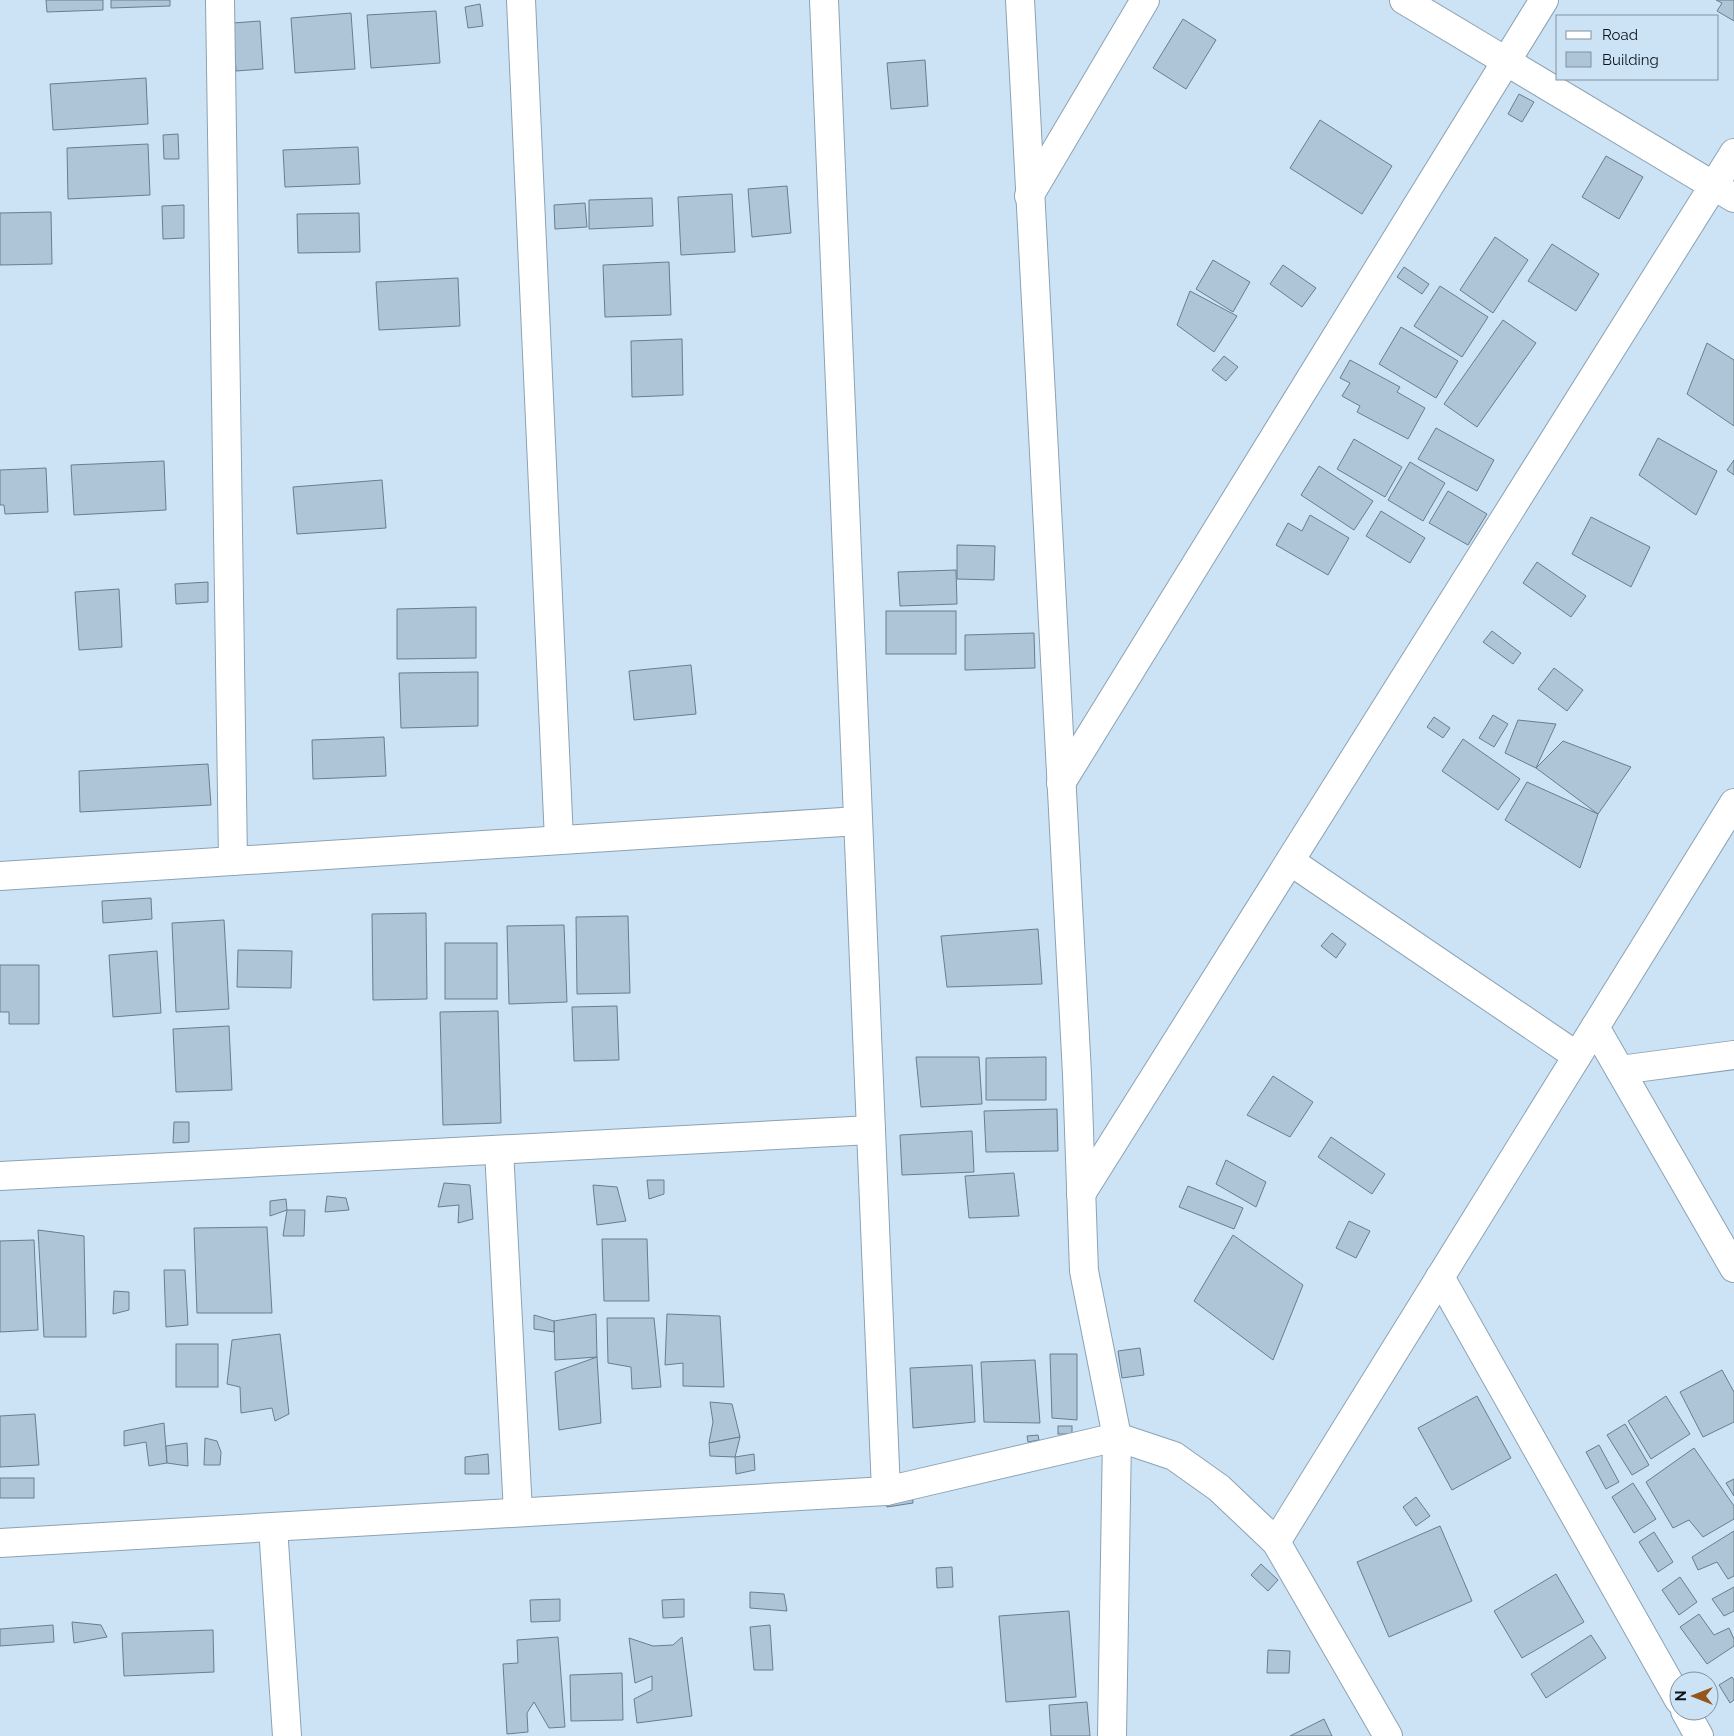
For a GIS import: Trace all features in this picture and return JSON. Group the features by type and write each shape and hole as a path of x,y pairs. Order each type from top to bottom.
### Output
{"street":[{"path":"220,0 233,861"},
{"path":"522,0 559,840"},
{"path":"824,0 886,1490"},
{"path":"1020,0 1077,1074 1084,1272 1117,1438 1112,1736"},
{"path":"1029,196 1145,0"},
{"path":"1404,0 1724,192"},
{"path":"1061,782 1544,0"},
{"path":"1081,1194 1290,861 1724,192 1734,153"},
{"path":"1276,1542 1734,803"},
{"path":"0,876 858,821"},
{"path":"1290,861 1578,1056"},
{"path":"1595,1027 1734,1268"},
{"path":"1620,1070 1734,1055"},
{"path":"0,1176 871,1130"},
{"path":"499,1150 518,1512"},
{"path":"1440,1277 1669,1682"},
{"path":"0,1543 886,1490 1117,1438 1174,1456 1219,1488 1276,1542 1388,1736"},
{"path":"273,1527 287,1736"},
{"path":"1691,1721 1699,1736"}],"building":[{"path":"46,0 103,0 103,10 47,12"},
{"path":"111,0 170,0 170,6 111,8"},
{"path":"1716,0 1734,0 1734,21 1717,11 1722,3"},
{"path":"480,4 483,26 468,28 465,7"},
{"path":"436,11 440,63 371,68 367,15"},
{"path":"351,13 355,69 295,73 291,18"},
{"path":"1183,19 1216,40 1186,89 1153,68"},
{"path":"260,21 263,69 236,71 233,23"},
{"path":"925,60 928,106 891,109 887,63"},
{"path":"146,78 148,124 53,130 50,84"},
{"path":"1519,94 1534,102 1522,122 1508,114"},
{"path":"1320,120 1392,166 1362,214 1290,168"},
{"path":"178,134 179,159 164,159 163,135"},
{"path":"148,144 150,195 68,199 67,148"},
{"path":"358,147 360,184 285,187 283,150"},
{"path":"1606,156 1643,177 1619,219 1582,197"},
{"path":"787,186 791,233 752,237 748,189"},
{"path":"732,194 735,252 681,255 678,197"},
{"path":"652,198 653,226 589,229 589,200"},
{"path":"585,203 587,227 555,229 554,205"},
{"path":"184,205 184,238 163,239 162,206"},
{"path":"51,212 52,264 0,265 0,213"},
{"path":"359,213 360,252 298,253 297,214"},
{"path":"1495,237 1528,260 1493,313 1460,290"},
{"path":"1552,244 1599,274 1576,311 1528,281"},
{"path":"1213,260 1250,282 1233,312 1196,289"},
{"path":"669,262 671,315 605,317 603,265"},
{"path":"1283,265 1316,288 1302,307 1270,284"},
{"path":"1404,267 1429,284 1422,294 1397,277"},
{"path":"458,278 460,326 379,330 376,282"},
{"path":"1440,286 1488,317 1462,357 1414,326"},
{"path":"1190,291 1237,316 1214,352 1177,325"},
{"path":"1503,320 1536,343 1477,427 1444,404"},
{"path":"1401,327 1458,361 1436,398 1379,364"},
{"path":"682,339 683,395 632,397 631,341"},
{"path":"1707,343 1734,360 1734,426 1687,394"},
{"path":"1224,356 1238,367 1226,381 1212,370"},
{"path":"1350,360 1400,387 1397,392 1425,408 1408,439 1357,412 1360,406 1342,396 1350,383 1340,378"},
{"path":"1436,428 1494,460 1477,491 1418,459"},
{"path":"1658,438 1717,471 1696,515 1639,475"},
{"path":"1354,439 1402,467 1385,497 1337,469"},
{"path":"1734,460 1734,475 1727,470"},
{"path":"164,461 166,510 74,515 71,465"},
{"path":"1410,462 1445,483 1423,521 1388,500"},
{"path":"1319,466 1373,501 1354,530 1301,495"},
{"path":"46,468 48,512 5,514 4,505 0,505 0,470"},
{"path":"382,480 386,528 297,534 293,487"},
{"path":"1448,491 1487,514 1468,545 1429,523"},
{"path":"1381,511 1425,538 1410,563 1366,536"},
{"path":"1310,515 1349,538 1328,575 1276,545 1288,523 1302,531"},
{"path":"1591,517 1650,547 1631,587 1572,554"},
{"path":"957,545 995,546 994,580 957,579"},
{"path":"1537,562 1586,596 1571,617 1523,583"},
{"path":"956,570 957,604 900,606 898,572"},
{"path":"208,582 208,602 176,604 175,584"},
{"path":"119,589 122,647 79,650 75,592"},
{"path":"476,607 476,658 397,659 397,609"},
{"path":"886,611 956,611 956,654 886,654"},
{"path":"1492,631 1521,653 1513,664 1483,642"},
{"path":"1034,633 1035,668 965,670 965,635"},
{"path":"691,665 696,714 634,720 629,671"},
{"path":"1554,668 1583,690 1567,711 1538,689"},
{"path":"478,672 478,726 401,728 399,673"},
{"path":"1493,715 1508,724 1494,747 1479,738"},
{"path":"1434,717 1450,728 1443,738 1427,727"},
{"path":"1518,720 1556,724 1536,768 1505,753"},
{"path":"384,737 386,776 313,779 312,740"},
{"path":"1463,739 1520,779 1498,810 1442,771"},
{"path":"1563,741 1631,767 1598,814 1536,768"},
{"path":"208,764 211,805 80,812 79,771"},
{"path":"1527,782 1598,814 1580,868 1505,820"},
{"path":"151,898 152,919 103,923 102,901"},
{"path":"426,913 427,999 373,1000 372,914"},
{"path":"628,916 630,993 577,994 576,917"},
{"path":"224,920 229,1009 176,1012 172,923"},
{"path":"564,925 567,1002 509,1004 507,926"},
{"path":"1038,929 1042,984 947,987 941,936"},
{"path":"1332,933 1346,944 1336,958 1321,946"},
{"path":"445,943 497,943 497,999 445,999"},
{"path":"238,950 292,951 291,988 237,987"},
{"path":"157,951 161,1013 113,1017 109,955"},
{"path":"0,965 39,965 39,1024 9,1024 9,1012 0,1012"},
{"path":"617,1006 619,1060 574,1061 572,1007"},
{"path":"498,1011 501,1123 443,1125 440,1012"},
{"path":"229,1026 232,1090 176,1092 173,1029"},
{"path":"916,1057 979,1057 982,1104 921,1107"},
{"path":"1046,1057 1046,1100 986,1100 986,1058"},
{"path":"1273,1076 1313,1102 1290,1137 1247,1115"},
{"path":"1057,1109 1058,1151 986,1152 984,1111"},
{"path":"174,1122 189,1122 189,1142 173,1143"},
{"path":"972,1131 974,1172 902,1175 900,1135"},
{"path":"1331,1137 1385,1174 1372,1194 1318,1157"},
{"path":"1226,1160 1266,1182 1256,1207 1216,1184"},
{"path":"1014,1173 1019,1216 969,1218 965,1176"},
{"path":"647,1180 664,1180 664,1194 649,1199"},
{"path":"444,1183 470,1185 473,1219 458,1223 459,1205 438,1207"},
{"path":"593,1185 617,1187 626,1221 597,1225"},
{"path":"1188,1186 1243,1208 1234,1229 1179,1207"},
{"path":"327,1196 346,1198 349,1210 325,1212"},
{"path":"286,1199 287,1210 270,1216 270,1201"},
{"path":"287,1210 305,1210 304,1236 283,1236"},
{"path":"1349,1221 1370,1231 1356,1258 1336,1248"},
{"path":"267,1227 272,1313 197,1313 194,1228"},
{"path":"38,1230 84,1236 86,1337 44,1337"},
{"path":"1233,1235 1303,1285 1273,1360 1194,1301"},
{"path":"602,1239 647,1239 649,1301 604,1301"},
{"path":"34,1240 38,1330 0,1332 0,1241"},
{"path":"164,1270 185,1270 188,1325 166,1327"},
{"path":"114,1291 129,1292 129,1310 113,1314"},
{"path":"596,1314 597,1357 555,1360 554,1321"},
{"path":"667,1314 720,1316 724,1387 683,1386 683,1363 665,1365"},
{"path":"534,1315 554,1321 554,1332 534,1329"},
{"path":"607,1318 654,1318 661,1387 632,1389 631,1367 608,1363"},
{"path":"280,1334 289,1414 275,1421 272,1408 241,1413 240,1387 227,1384 232,1340"},
{"path":"176,1344 218,1344 218,1387 176,1387"},
{"path":"1140,1348 1144,1375 1122,1378 1118,1351"},
{"path":"1050,1354 1077,1354 1077,1420 1052,1418"},
{"path":"597,1357 601,1423 559,1430 555,1372"},
{"path":"1035,1360 1040,1423 984,1422 981,1362"},
{"path":"972,1365 975,1422 913,1428 910,1368"},
{"path":"1722,1370 1734,1392 1734,1422 1703,1437 1680,1392"},
{"path":"1477,1396 1511,1458 1452,1490 1418,1428"},
{"path":"1666,1396 1690,1434 1651,1459 1628,1421"},
{"path":"710,1402 732,1404 740,1437 709,1443 713,1422"},
{"path":"35,1414 39,1465 0,1467 0,1416"},
{"path":"164,1423 167,1463 149,1466 146,1442 124,1446 124,1431"},
{"path":"1625,1424 1649,1465 1632,1475 1607,1435"},
{"path":"1058,1426 1072,1426 1072,1434 1058,1434"},
{"path":"1038,1435 1039,1440 1028,1442 1027,1436"},
{"path":"740,1437 735,1457 710,1456 709,1443"},
{"path":"205,1438 217,1441 221,1452 220,1465 204,1465"},
{"path":"187,1443 188,1466 167,1463 166,1446"},
{"path":"1599,1445 1619,1482 1606,1489 1586,1452"},
{"path":"1694,1448 1734,1506 1734,1519 1703,1537 1689,1520 1673,1528 1646,1482"},
{"path":"488,1454 489,1474 465,1474 465,1457"},
{"path":"754,1454 755,1470 736,1474 735,1457"},
{"path":"0,1478 34,1478 34,1498 0,1498"},
{"path":"1734,1479 1734,1496 1726,1483"},
{"path":"1633,1483 1656,1519 1634,1533 1612,1497"},
{"path":"912,1492 913,1503 887,1507 885,1496"},
{"path":"1416,1497 1430,1516 1416,1526 1403,1507"},
{"path":"1440,1526 1472,1601 1389,1637 1357,1562"},
{"path":"1734,1531 1734,1576 1728,1579 1717,1562 1698,1570 1692,1557"},
{"path":"1654,1532 1673,1562 1658,1572 1639,1542"},
{"path":"1261,1564 1278,1580 1268,1591 1251,1575"},
{"path":"952,1567 953,1587 937,1588 936,1568"},
{"path":"1556,1574 1584,1622 1522,1658 1494,1611"},
{"path":"1680,1577 1697,1602 1679,1615 1662,1590"},
{"path":"1734,1587 1734,1611 1724,1616 1712,1599"},
{"path":"750,1592 784,1594 787,1611 750,1608"},
{"path":"560,1599 560,1621 531,1622 530,1600"},
{"path":"684,1599 684,1617 663,1618 662,1600"},
{"path":"1069,1611 1076,1697 1006,1702 999,1616"},
{"path":"1699,1614 1714,1635 1729,1628 1734,1639 1734,1646 1707,1664 1680,1627"},
{"path":"72,1622 101,1625 107,1637 74,1643"},
{"path":"53,1625 54,1642 0,1646 0,1629"},
{"path":"770,1625 773,1670 754,1670 750,1627"},
{"path":"213,1630 214,1672 124,1676 122,1633"},
{"path":"1591,1635 1606,1658 1546,1698 1531,1674"},
{"path":"558,1637 565,1727 549,1728 534,1702 527,1713 528,1732 507,1734 503,1664 518,1663 517,1640"},
{"path":"682,1637 692,1716 637,1723 634,1699 652,1690 652,1676 635,1683 629,1638 653,1646 673,1645"},
{"path":"1268,1650 1290,1651 1289,1673 1267,1673"},
{"path":"622,1673 623,1720 571,1721 570,1675"},
{"path":"1732,1677 1734,1680 1734,1700 1730,1703 1719,1685"},
{"path":"1087,1702 1090,1736 1051,1736 1049,1705"},
{"path":"1324,1719 1332,1736 1290,1736"}]}
